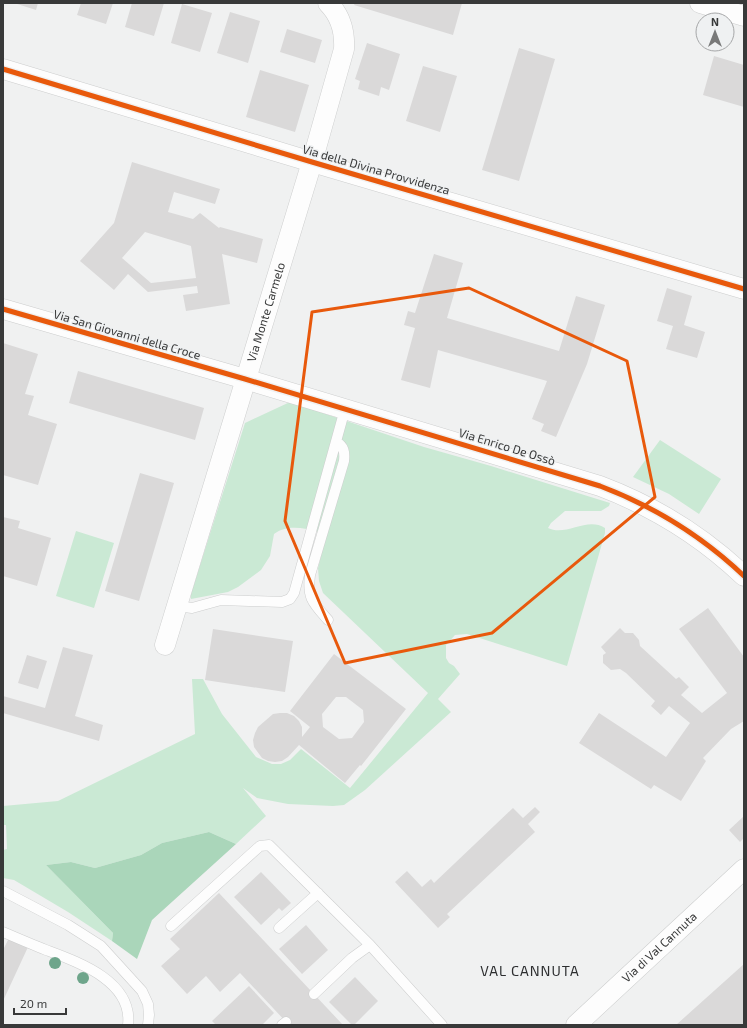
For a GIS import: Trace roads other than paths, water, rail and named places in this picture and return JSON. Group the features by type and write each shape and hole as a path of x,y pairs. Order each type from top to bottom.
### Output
{"street":[{"name":"Via Monte Carmelo","path":"165,645 312,162 344,49 344,34 341,21 334,9 328,3"},
{"path":"700,3 744,16"},
{"name":"Via della Divina Provvidenza","path":"3,68 312,162 744,289"},
{"name":"Via San Giovanni della Croce","path":"3,310 245,379"},
{"name":"Via Enrico De Ossò","path":"245,379 573,477 612,491 648,508 684,529 712,549 744,576"},
{"name":"Via di Val Cannuta","path":"576,1025 744,869"}],"lane":[{"path":"177,606 192,608 221,600 282,602 290,599 294,593 345,409"},
{"path":"328,620 312,600 308,591 308,584 344,461 345,454 343,448 336,442"},
{"path":"171,926 260,846 269,845 370,945 442,1025"},
{"path":"3,891 81,932 104,950 142,991 148,1004 148,1025"},
{"path":"279,928 318,893"},
{"path":"3,932 68,959 97,973 120,994 128,1012 128,1025"},
{"path":"314,994 352,958 370,945"}],"district":[{"name":"VAL CANNUTA","path":"530,971"}]}
